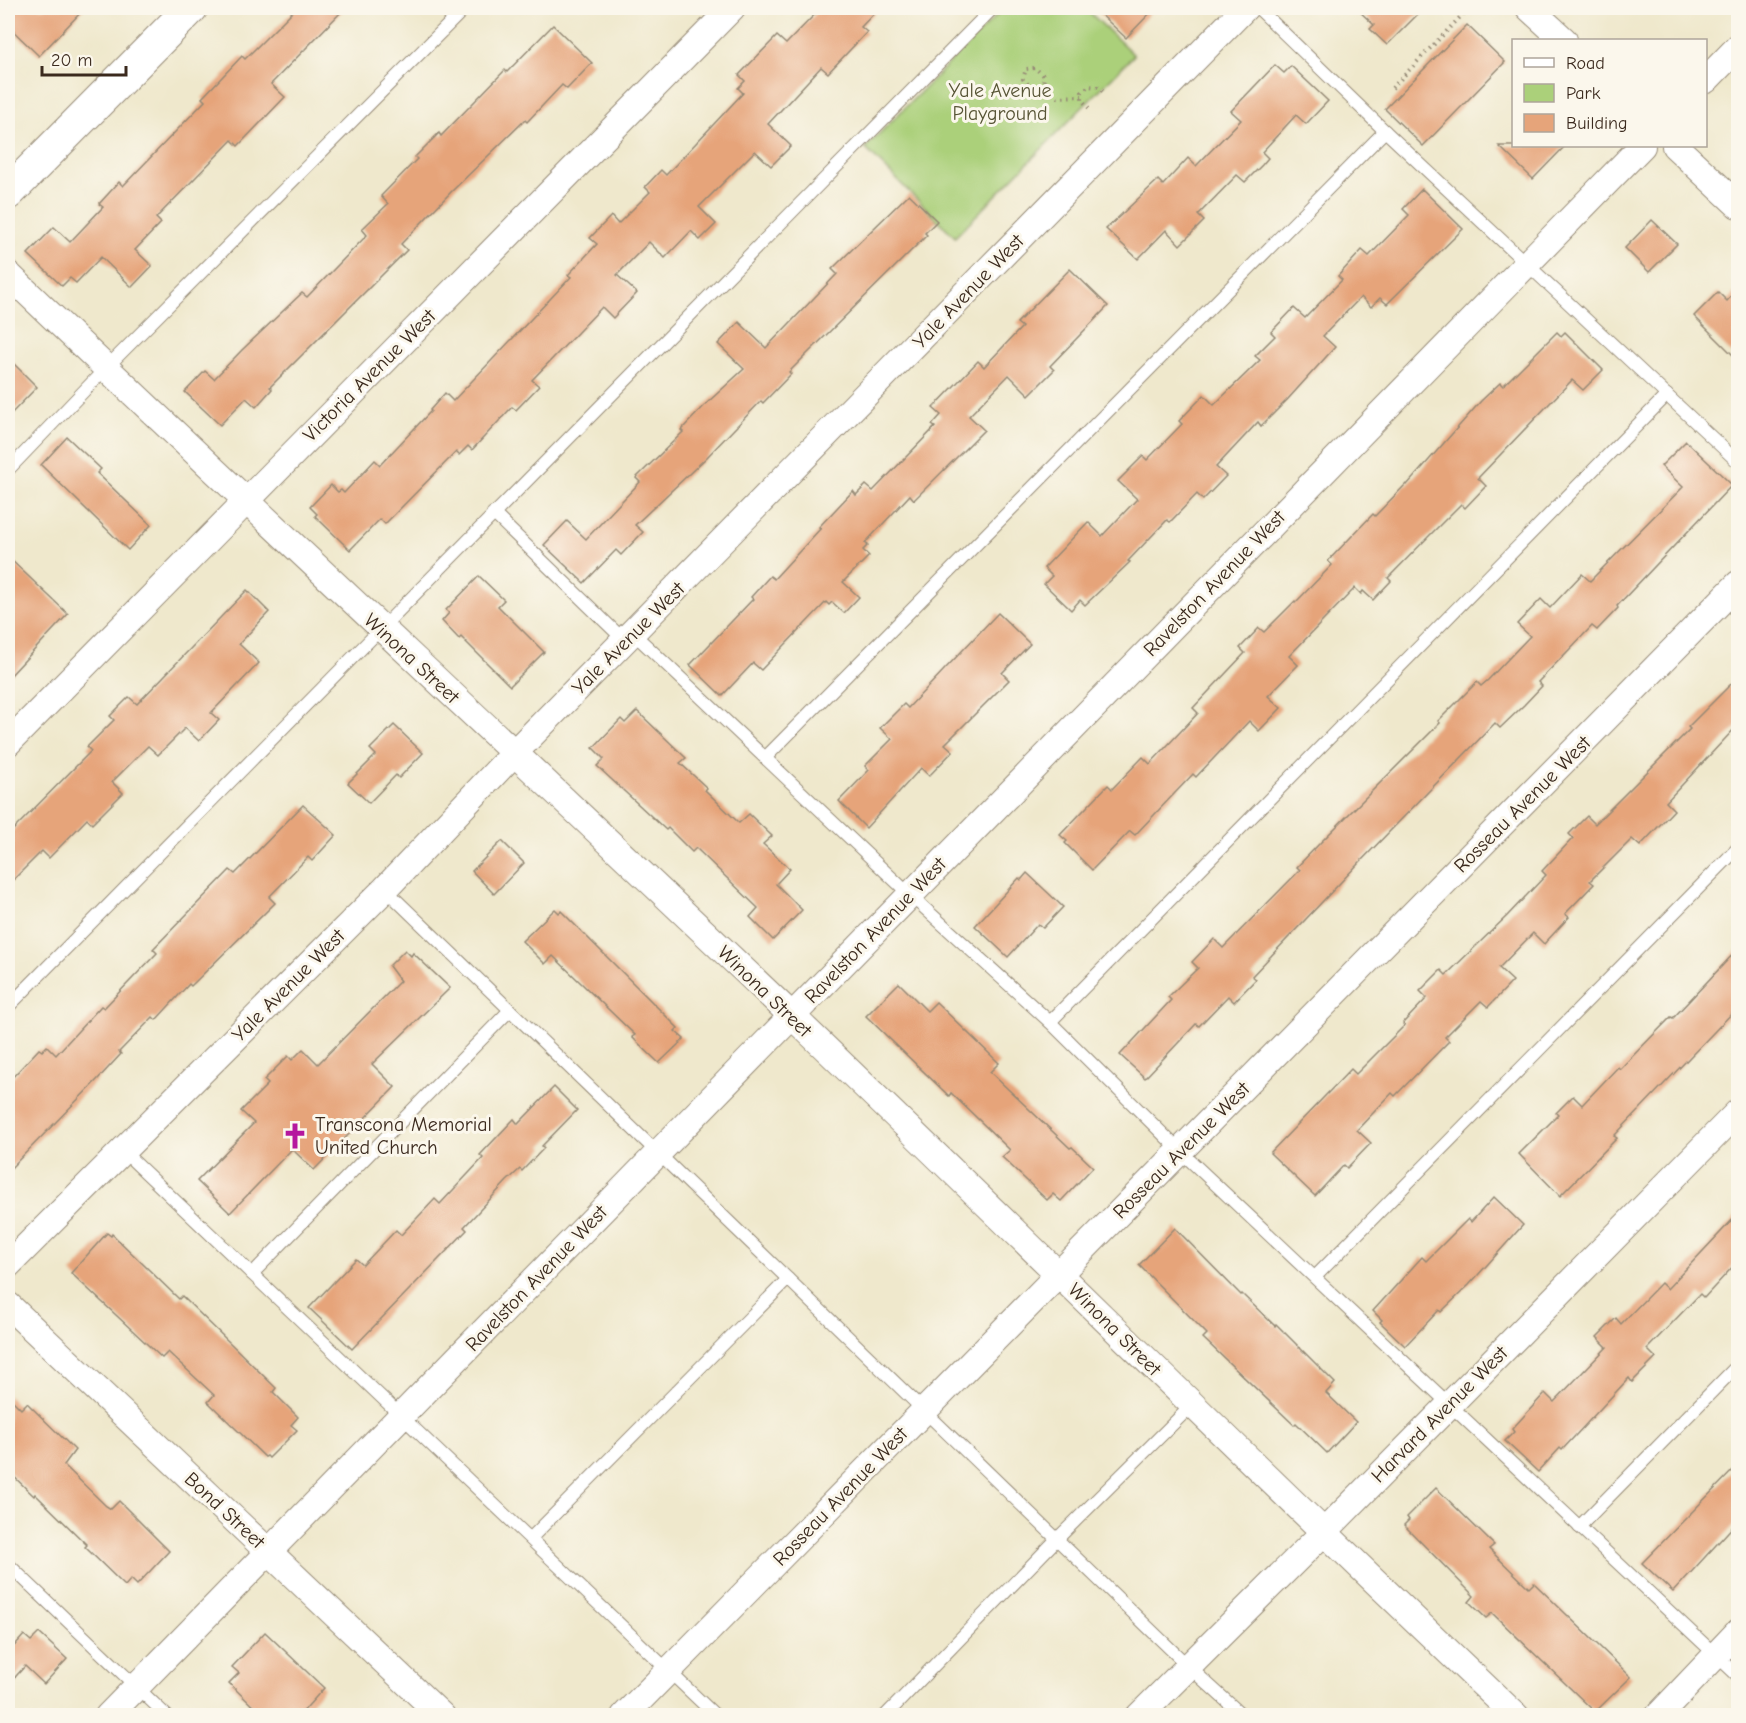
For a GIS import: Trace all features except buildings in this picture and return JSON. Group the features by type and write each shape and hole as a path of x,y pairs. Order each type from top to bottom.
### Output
{"main road":[{"path":"8,194 190,8"}],"street":[{"name":"Victoria Avenue West","path":"8,743 732,8"},
{"name":"Yale Avenue West","path":"8,1265 385,889 514,753 1245,8"},
{"path":"1529,8 1563,39"},
{"path":"1707,79 1738,47"},
{"name":"Ravelston Avenue West","path":"108,1716 1641,147"},
{"path":"1676,147 1738,205"},
{"name":"Winona Street","path":"8,274 791,1016 1323,1533 1516,1716"},
{"name":"Rosseau Avenue West","path":"624,1716 1738,584"},
{"name":"Harvard Avenue West","path":"1139,1716 1738,1112"},
{"name":"Bond Street","path":"8,1305 442,1716"},
{"path":"1658,1716 1738,1632"}],"lane":[{"path":"8,470 106,368 465,8"},
{"path":"8,1007 993,8"},
{"path":"1258,8 1385,131 1738,462"},
{"path":"766,757 1385,131"},
{"path":"1050,1023 1667,395"},
{"path":"493,513 629,637 766,757 909,894 1050,1023 1180,1151 1448,1405 1738,1676"},
{"path":"1315,1277 1738,848"},
{"path":"385,889 1188,1666 1243,1716"},
{"path":"252,1274 510,1010"},
{"path":"122,1150 716,1716"},
{"path":"531,1538 788,1279"},
{"path":"1578,1527 1738,1365"},
{"path":"885,1716 1057,1539 1192,1405"},
{"path":"8,1564 167,1716"}],"path":[{"path":"1392,88 1467,10"},
{"path":"1043,87 1044,76 1035,68 1026,69 1023,79 1033,89 1043,87 1058,97 1082,96"},
{"path":"1089,108 1082,100 1082,92 1088,86 1098,87 1105,93"}],"green space":[{"name":"Yale Avenue Playground","path":"1004,8 1085,8 1134,55 955,237 865,148"}],"place":[{"name":"Transcona Memorial United Church","path":"295,1136"}]}
